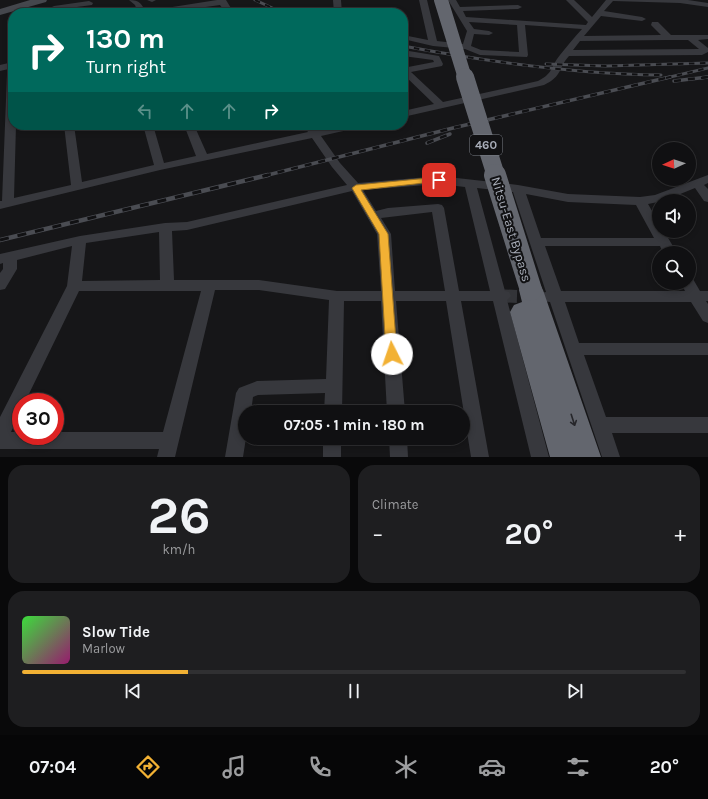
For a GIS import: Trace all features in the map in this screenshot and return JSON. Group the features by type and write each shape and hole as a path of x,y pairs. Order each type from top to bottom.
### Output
{"highway":[{"name":"Nitsu-East Bypass","path":"433,0 525,294 585,457"},
{"name":"Nitsu-East Bypass","path":"441,0 525,294 566,457"}],"street":[{"path":"14,8 42,0"},
{"path":"133,0 138,4 140,8"},
{"path":"423,0 433,43"},
{"path":"452,0 472,32"},
{"path":"570,0 590,25"},
{"path":"408,113 541,84 549,79 557,70 562,58 610,0"},
{"path":"616,0 680,1 708,5"},
{"path":"178,8 222,1"},
{"path":"54,7 88,3"},
{"path":"458,9 515,3 531,23"},
{"path":"599,13 642,19"},
{"path":"463,19 590,25"},
{"path":"408,38 466,47 480,52 524,54 521,22"},
{"path":"655,24 669,38"},
{"path":"466,47 472,32"},
{"path":"472,32 488,33"},
{"path":"566,53 702,52 705,50 690,37"},
{"path":"579,39 708,37"},
{"path":"408,54 436,58 439,64 408,70"},
{"path":"408,75 441,105"},
{"path":"8,113 4,204 160,167 336,130"},
{"path":"70,130 77,187"},
{"path":"149,130 160,167"},
{"path":"191,130 203,158"},
{"path":"312,130 336,165 356,188 384,234 396,405"},
{"path":"0,285 10,269 5,258 80,240 165,227 187,226 348,188 439,180 518,189 568,198 640,201 657,199 703,181 708,198"},
{"path":"470,183 525,294 573,349 610,457"},
{"path":"518,189 536,242 525,294 540,457"},
{"path":"640,201 666,246"},
{"path":"372,216 388,212 438,208 480,457"},
{"path":"165,227 167,285"},
{"path":"0,435 74,286 80,240"},
{"path":"536,242 652,246"},
{"path":"74,286 259,285 337,296 453,296 525,294 702,296 708,317"},
{"path":"0,440 168,449 209,286"},
{"path":"333,405 337,296"},
{"path":"573,349 708,349"},
{"path":"234,457 245,393 257,388 333,386"},
{"path":"599,425 708,425"},
{"path":"332,445 332,457"},
{"path":"398,445 399,457"}],"tunnel":[{"path":"504,296 538,297"}],"railway":[{"path":"255,0 272,8"},
{"path":"408,47 499,62 564,70 661,75"},
{"path":"546,64 606,66 708,63"},
{"path":"666,78 708,68"},
{"path":"267,175 453,128 670,77"},
{"path":"674,81 708,77 701,78"},
{"path":"427,143 450,134"},
{"path":"0,240 267,175"}],"route":[{"path":"392,354 384,234 356,188 439,180"}]}
